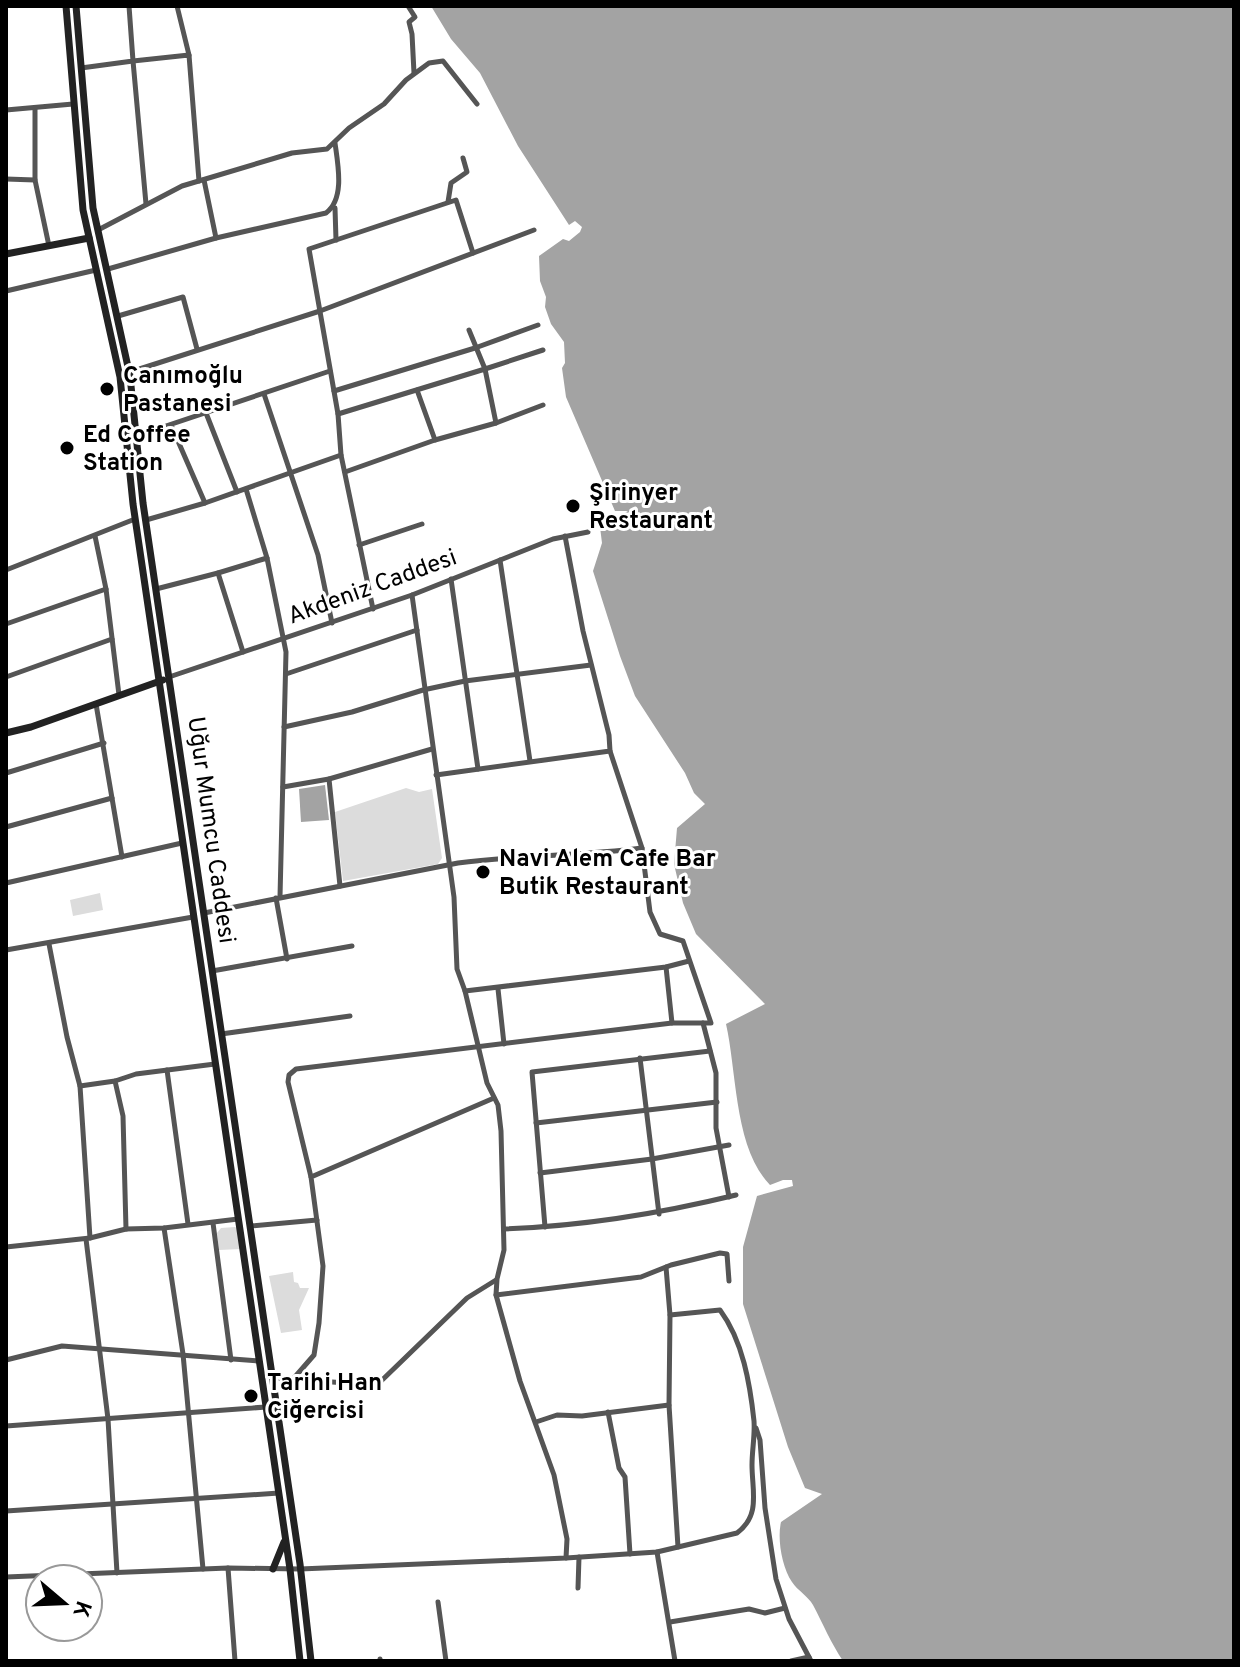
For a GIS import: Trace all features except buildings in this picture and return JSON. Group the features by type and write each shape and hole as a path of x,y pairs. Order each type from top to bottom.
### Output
{"street":[{"name":"Uğur Mumcu Caddesi","path":"66,6 83,210 120,377 135,519 290,1569 300,1661"},
{"name":"Uğur Mumcu Caddesi","path":"76,6 93,208 130,372 146,520 311,1661"},
{"path":"129,6 146,204"},
{"path":"177,6 189,55 201,180 216,238"},
{"path":"408,6 415,17 409,22 414,74"},
{"path":"81,68 189,55"},
{"path":"98,230 146,204 201,180 292,153 327,149 429,63 443,61 477,104"},
{"path":"6,110 73,104"},
{"path":"35,109 35,180 49,246"},
{"path":"335,143 336,240"},
{"path":"448,202 451,183 467,172 463,158"},
{"path":"6,179 35,180"},
{"path":"373,609 341,455 338,414 309,249 456,200 473,253"},
{"path":"108,269 216,238 326,213 335,207"},
{"path":"130,372 320,311 534,230"},
{"path":"6,254 89,238"},
{"path":"6,291 97,270"},
{"path":"118,316 183,297 197,349"},
{"path":"334,391 475,348 538,325"},
{"path":"469,330 485,369 496,423"},
{"path":"338,414 543,350"},
{"path":"126,437 171,425 330,371"},
{"path":"417,390 435,440"},
{"path":"264,394 318,555 332,623"},
{"path":"345,472 543,405"},
{"path":"206,413 237,492"},
{"path":"171,425 205,503"},
{"path":"146,520 205,503 341,455"},
{"path":"246,489 267,558 285,638 278,898 287,959"},
{"path":"6,570 135,519"},
{"path":"358,545 422,524"},
{"name":"Akdeniz Caddesi","path":"169,677 373,609 565,536 588,532"},
{"path":"95,536 106,589 119,695"},
{"path":"294,1378 314,1355 323,1266 311,1177 288,1086 293,1071 672,1023 711,1023 683,941 660,934 650,912 642,848 610,751 599,686 591,665 565,536"},
{"path":"156,589 267,558"},
{"path":"500,560 530,761"},
{"path":"218,573 243,652"},
{"path":"451,579 478,769"},
{"path":"6,624 106,589"},
{"path":"412,595 456,925 457,969 487,1083 498,1105 504,1250 496,1295 520,1381 559,1499 567,1539 566,1558"},
{"path":"286,674 417,630"},
{"path":"6,677 112,639"},
{"path":"284,727 465,681 591,665"},
{"path":"6,733 169,677"},
{"path":"96,703 122,857"},
{"path":"6,773 104,743"},
{"path":"283,787 329,779 432,749"},
{"path":"436,775 610,751"},
{"path":"329,779 340,886"},
{"path":"6,827 112,798"},
{"path":"6,883 182,843"},
{"path":"204,913 490,859 597,854 642,848"},
{"path":"6,950 193,917"},
{"path":"49,944 80,1086 88,1238 108,1419 117,1573"},
{"path":"212,971 352,946"},
{"path":"465,991 666,967 689,961"},
{"path":"666,967 672,1023"},
{"path":"498,989 504,1044"},
{"path":"221,1034 350,1016"},
{"path":"504,1229 659,1214 732,1196 718,1147 716,1073 703,1023"},
{"path":"545,1227 532,1072 710,1051"},
{"path":"640,1058 659,1214"},
{"path":"80,1086 115,1081 136,1074 215,1064"},
{"path":"167,1070 188,1224"},
{"path":"115,1081 123,1116 126,1229"},
{"path":"311,1177 494,1098"},
{"path":"536,1123 717,1102"},
{"path":"540,1173 652,1159 729,1145"},
{"path":"6,1247 88,1238 126,1229 238,1219"},
{"path":"250,1226 317,1220"},
{"path":"213,1223 231,1360"},
{"path":"164,1228 183,1354 203,1569"},
{"path":"496,1295 641,1277 720,1253 727,1254 729,1281"},
{"path":"666,1267 670,1315 669,1405 678,1547"},
{"path":"262,1379 294,1378 377,1385 467,1298 497,1279"},
{"path":"670,1315 720,1310 736,1338 760,1440 765,1508 776,1579 785,1608 810,1659 791,1661"},
{"path":"6,1360 62,1346 231,1360 269,1360"},
{"path":"536,1422 557,1415 582,1416 669,1405"},
{"path":"6,1426 266,1407"},
{"path":"608,1412 619,1468 625,1477 630,1554"},
{"path":"6,1577 228,1568 300,1569 657,1552 737,1533 746,1526 752,1516 754,1497 754,1423"},
{"path":"6,1511 279,1493"},
{"path":"273,1569 285,1536"},
{"path":"657,1552 675,1661"},
{"path":"578,1588 579,1557"},
{"path":"228,1568 235,1661"},
{"path":"438,1602 446,1661"},
{"path":"670,1622 749,1609 765,1613 785,1608"}],"shaded area":[{"path":"431,6 1234,6 1234,1661 843,1661 813,1605 788,1576 780,1544 781,1522 822,1494 805,1488 788,1447 743,1304 743,1247 757,1196 793,1186 792,1180 770,1185 749,1151 726,1024 765,1004 696,934 683,903 674,864 677,828 705,804 694,793 685,773 635,696 593,571 602,543 600,527 628,511 615,511 566,397 562,368 565,363 564,342 551,324 545,307 539,256 563,239 569,241 582,227 575,221 569,225 518,146 480,73 451,39"},
{"path":"325,785 329,820 301,822 299,789"},
{"path":"406,788 419,792 432,789 442,858 438,864 343,881 335,812"},
{"path":"100,893 103,910 73,916 70,900"},
{"path":"235,1227 241,1249 219,1250 217,1233 221,1228"},
{"path":"293,1272 294,1282 300,1288 309,1288 299,1310 302,1330 281,1333 269,1276"}],"place":[{"name":"Canımoğlu Pastanesi","path":"107,389"},
{"name":"Ed Coffee Station","path":"67,448"},
{"name":"Şirinyer Restaurant","path":"573,506"},
{"name":"Navi Alem Cafe Bar Butik Restaurant","path":"483,872"},
{"name":"Tarihi Han Ciğercisi","path":"251,1396"}]}
